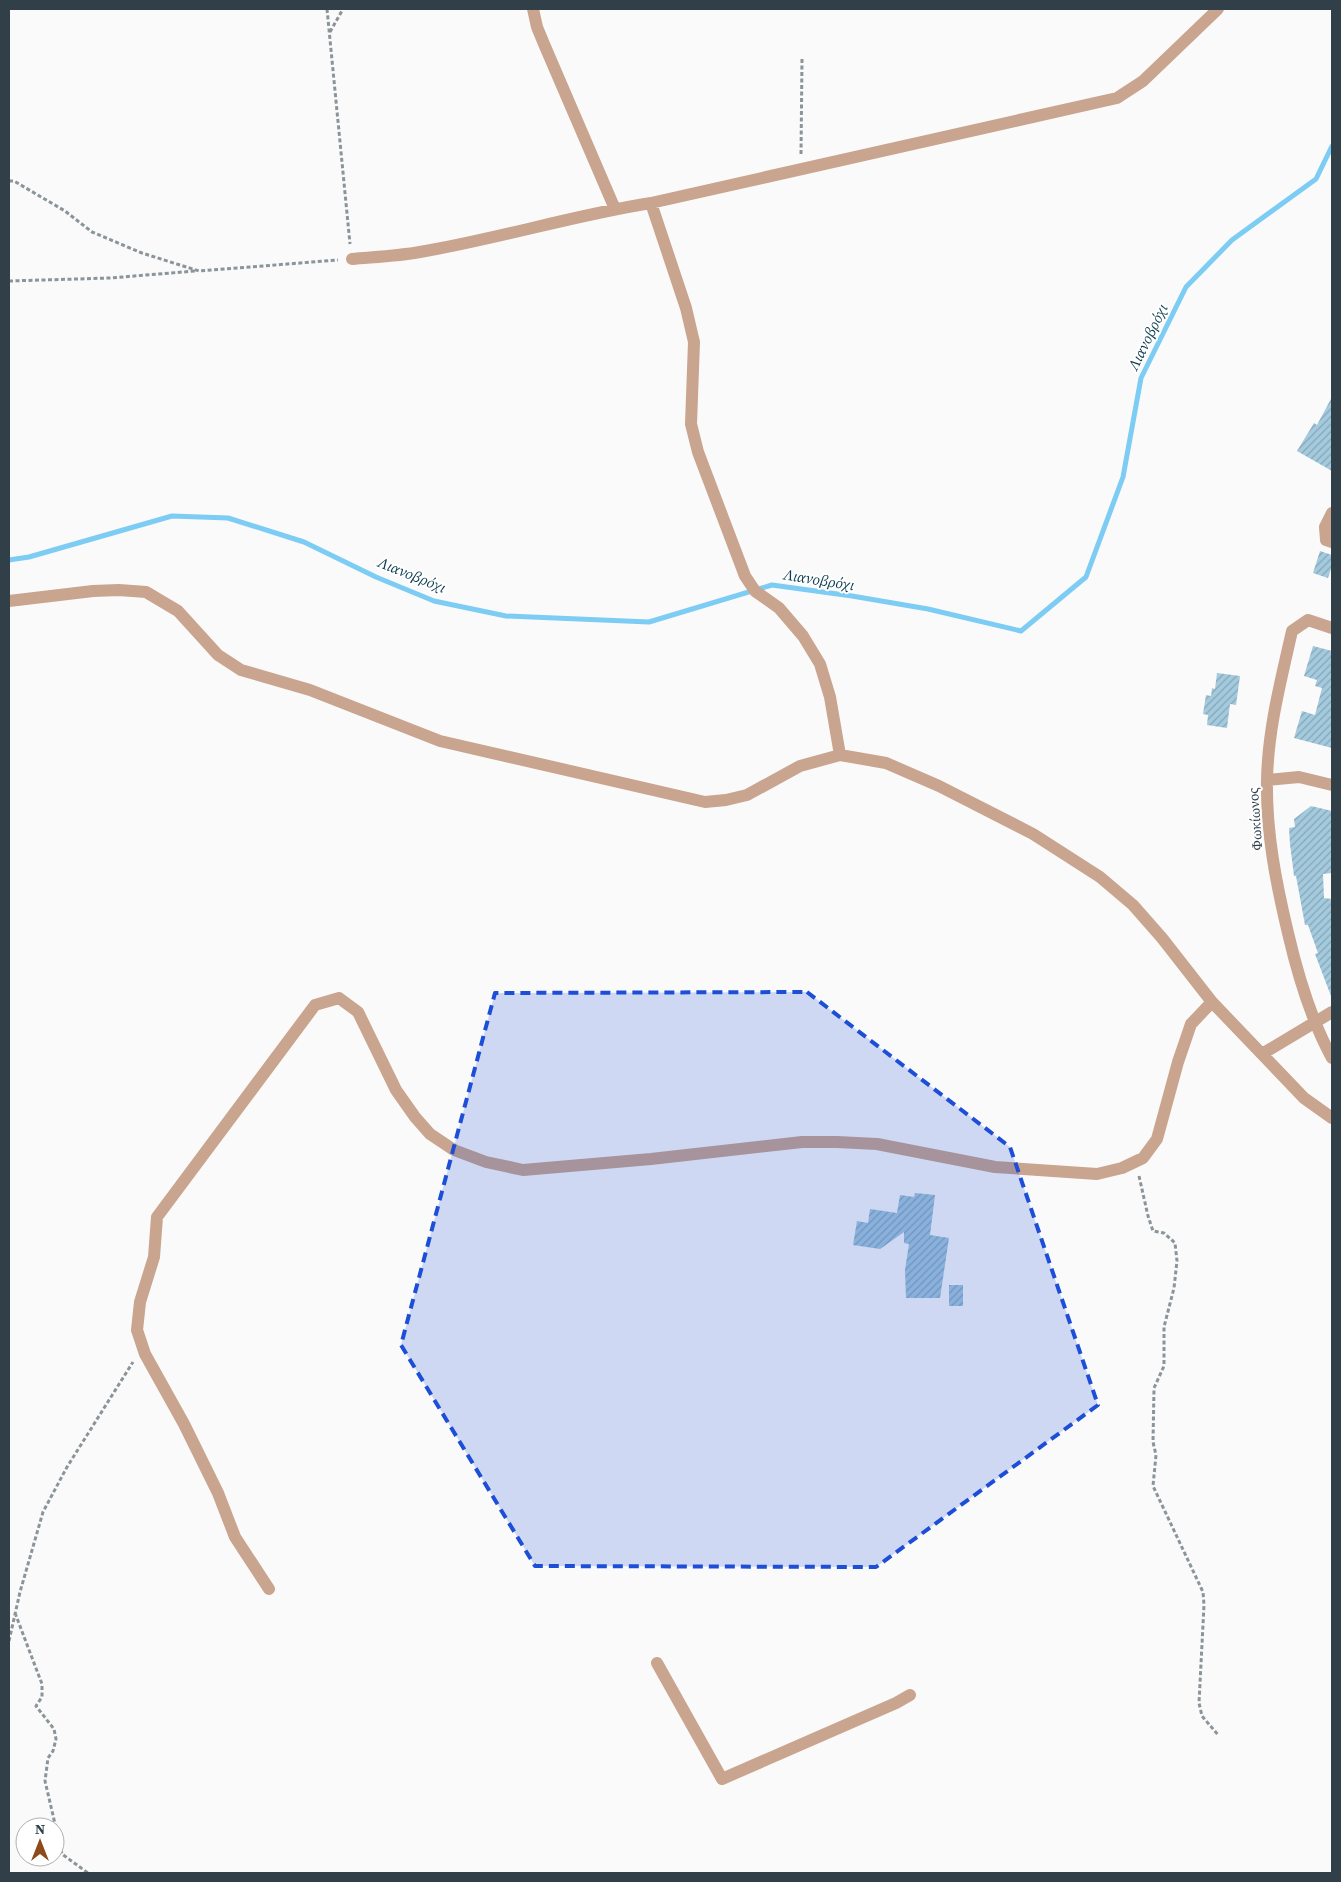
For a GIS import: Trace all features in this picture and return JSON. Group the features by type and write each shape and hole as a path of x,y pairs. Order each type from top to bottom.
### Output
{"street":[{"path":"533,9 537,27 615,209"},
{"path":"352,259 418,252 485,239 1117,98 1143,81 1218,9"},
{"path":"651,203 686,308 694,342 690,424 698,452 746,576 755,591 779,608 803,636 820,664 830,697 840,755"},
{"path":"1329,541 1325,527 1332,513"},
{"path":"9,602 93,591 146,592 178,611 218,655 241,670 310,690 440,741 705,802 747,795 800,766 840,755 886,764 938,786 1033,834 1100,877 1133,905 1162,938 1212,1002 1304,1098 1332,1118"},
{"name":"Φωκίωνος","path":"1332,628 1308,620 1292,630 1274,714 1267,780 1270,840 1276,884 1297,969 1316,1022 1332,1058"},
{"path":"1267,780 1299,777 1332,784"},
{"path":"269,1589 234,1537 218,1493 184,1424 145,1354 137,1330 140,1302 154,1257 157,1217 315,1005 339,998 358,1012 396,1090 415,1117 430,1134 454,1150 486,1162 524,1170 651,1159 802,1142 837,1142 877,1144 995,1167 1097,1174 1122,1168 1143,1158 1157,1139 1178,1062 1191,1024 1212,1002"},
{"path":"1262,1054 1332,1012"},
{"path":"657,1663 722,1779 896,1703 910,1695"}],"path":[{"path":"9,282 110,278 352,259 327,9"},
{"path":"330,32 343,9"},
{"path":"801,170 802,58"},
{"path":"9,181 14,181 65,211 92,232 142,253 199,271"},
{"path":"1135,1162 1153,1231 1164,1233 1175,1243 1177,1260 1174,1288 1164,1327 1164,1366 1154,1388 1153,1442 1156,1455 1153,1486 1203,1592 1199,1703 1202,1716 1219,1736"},
{"path":"9,1641 42,1512 130,1370 142,1344"},
{"path":"15,1612 42,1684 42,1697 36,1706 54,1729 56,1740 53,1751 48,1758 45,1781 62,1854 88,1873"}],"highlighted area":[{"path":"807,992 1010,1147 1098,1405 876,1567 535,1566 401,1345 495,993"}],"building":[{"path":"1332,397 1332,471 1297,451 1314,423 1317,425"},
{"path":"1320,551 1332,555 1332,566 1328,578 1313,573"},
{"path":"1313,646 1332,651 1332,748 1294,738 1302,711 1315,715 1322,688 1315,686 1317,680 1304,676"},
{"path":"1217,673 1240,676 1236,705 1230,704 1227,728 1207,725 1208,715 1203,714 1206,695 1211,696 1212,688 1215,689"},
{"path":"1311,806 1332,811 1332,873 1323,874 1324,898 1332,899 1331,996 1315,954 1318,953 1308,925 1305,925 1296,876 1294,876 1290,844 1289,828 1295,827 1294,819"},
{"path":"915,1193 935,1195 930,1235 949,1238 940,1298 906,1298 905,1270 909,1244 904,1243 904,1232 880,1249 853,1245 857,1221 868,1223 870,1209 897,1213 900,1195 914,1197"},
{"path":"949,1285 963,1285 963,1306 949,1306"}],"waterway":[{"name":"Λιανοβρόχι","path":"9,560 29,557 172,516 228,518 304,542 376,577 434,601 506,616 649,622 772,585 928,609 1021,631 1086,577 1123,477 1141,378 1186,287 1232,240 1316,179 1332,146"}]}
